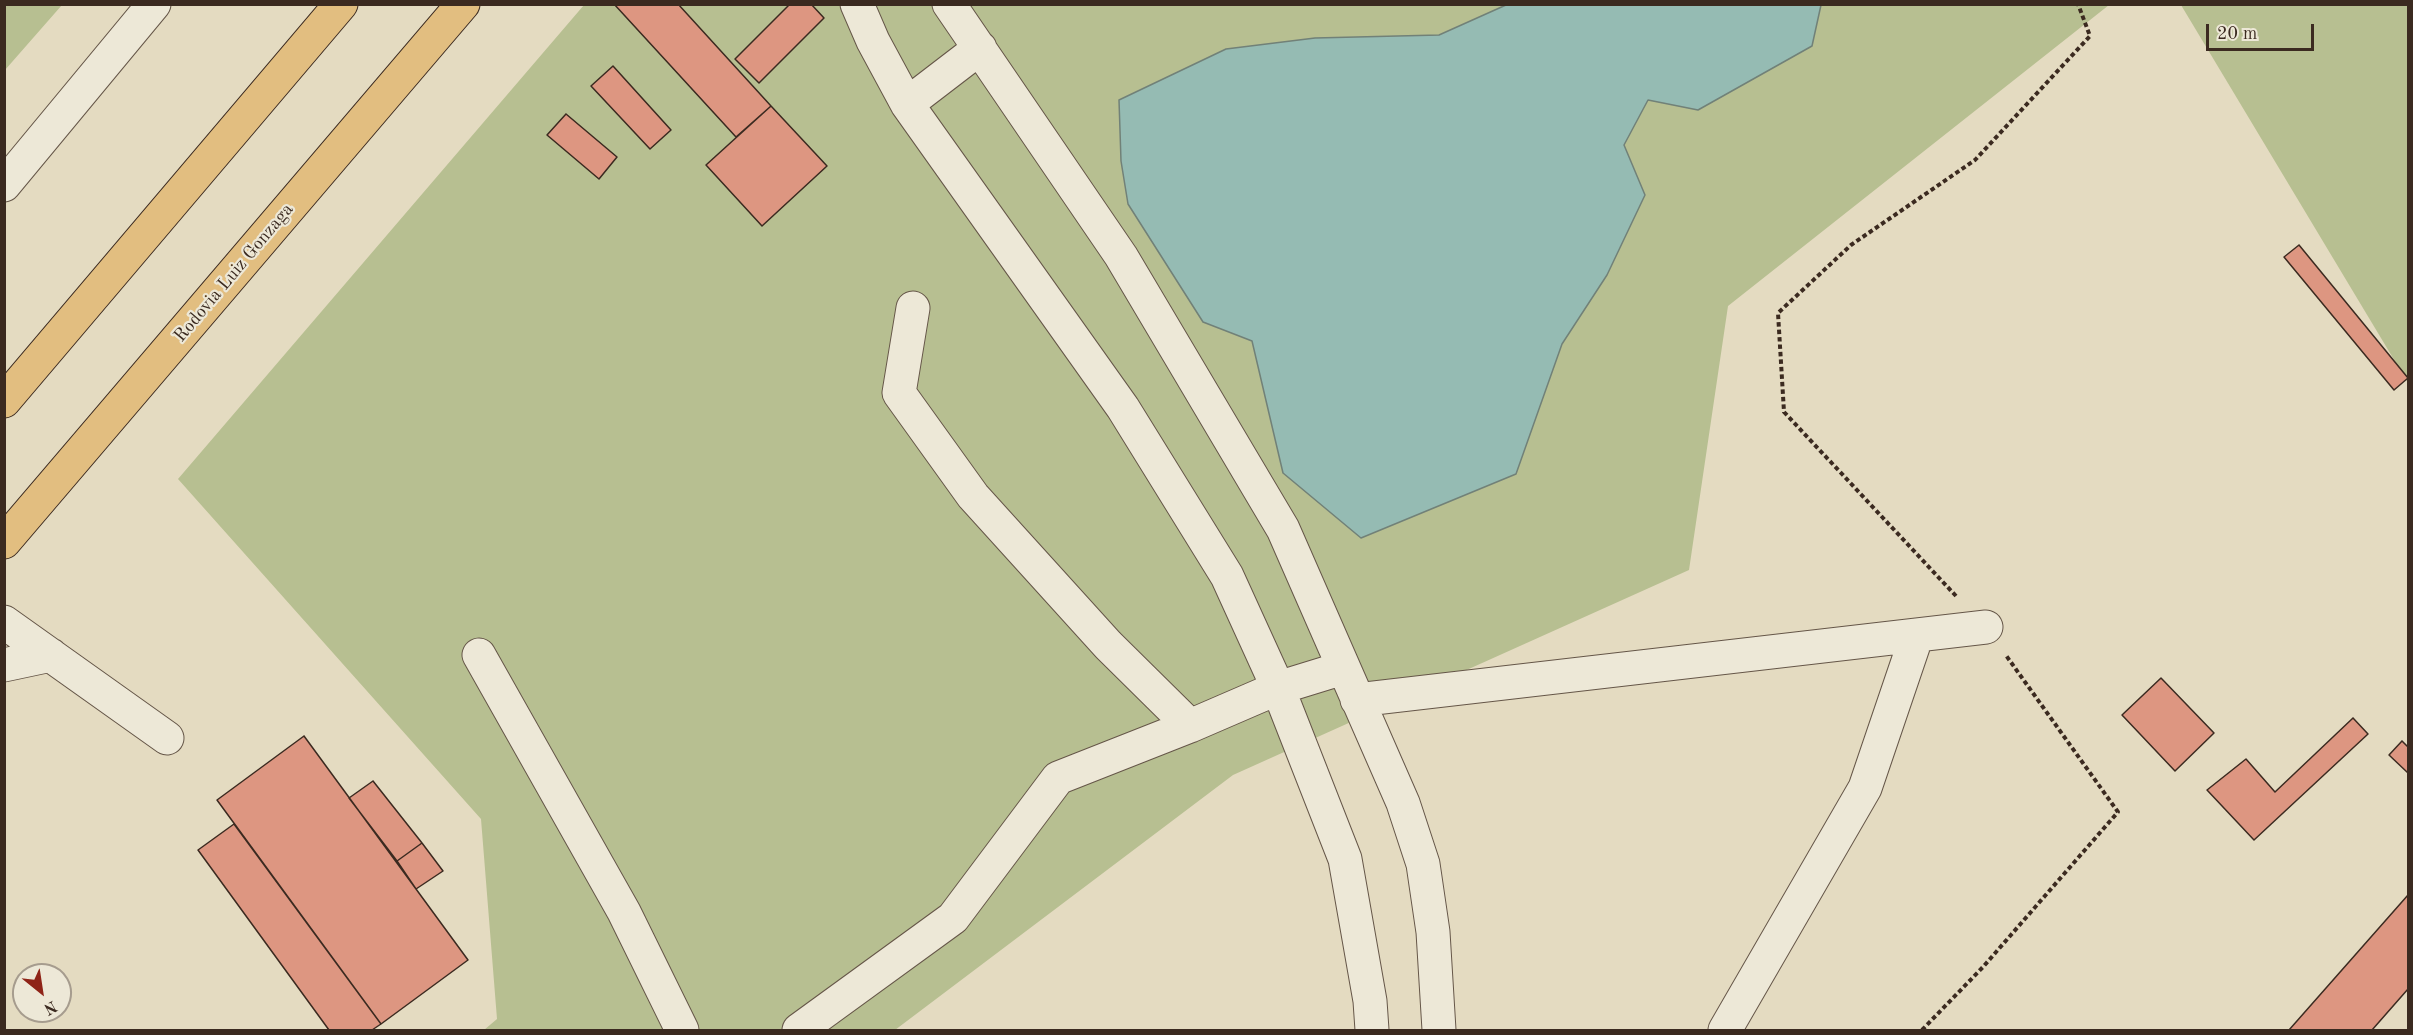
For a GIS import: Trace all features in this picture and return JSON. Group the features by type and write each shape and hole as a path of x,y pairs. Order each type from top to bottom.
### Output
{"highway":[{"path":"4,401 341,4"},
{"name":"Rodovia Luiz Gonzaga","path":"4,542 463,4"}],"street":[{"path":"4,185 154,4"},
{"path":"857,4 873,41 907,104 1123,408 1227,576 1278,688 1345,859 1370,1001 1372,1030"},
{"path":"949,4 1121,256 1283,529 1403,802 1423,864 1433,932 1439,1030"},
{"path":"907,104 980,48"},
{"path":"913,308 899,393 973,496 1108,645 1190,726"},
{"path":"4,622 167,738"},
{"path":"1357,700 1986,627"},
{"path":"1725,1030 1865,788 1917,635"},
{"path":"4,665 51,655"},
{"path":"479,655 624,912 682,1030"},
{"path":"799,1030 953,918 1058,778 1190,726 1278,688 1343,668"}],"path":[{"path":"1851,244 1975,160 2090,36 2079,4"}],"green space":[{"path":"4,5 62,5 5,70"},
{"path":"584,5 2109,5 1728,306 1689,570 1233,775 895,1030 484,1030 497,1019 481,819 178,479"},
{"path":"2181,5 2408,5 2408,383"}],"water":[{"path":"1506,5 1821,5 1812,46 1698,110 1648,100 1624,145 1645,195 1607,275 1562,344 1516,474 1361,538 1283,473 1252,341 1203,322 1128,204 1121,161 1119,100 1226,49 1315,38 1439,35"}],"building":[{"path":"614,4 678,4 771,106 736,137"},
{"path":"790,4 811,4 824,18 759,83 735,59"},
{"path":"613,66 671,130 650,149 591,86"},
{"path":"771,106 827,166 762,226 706,165"},
{"path":"566,114 617,157 599,179 547,135"},
{"path":"2299,245 2408,378 2394,390 2284,257"},
{"path":"2161,678 2214,733 2175,771 2122,715"},
{"path":"2353,718 2368,734 2254,840 2207,790 2246,759 2275,792"},
{"path":"304,736 468,960 381,1024 217,800"},
{"path":"2402,741 2408,747 2408,773 2389,755"},
{"path":"373,781 422,843 397,861 349,798"},
{"path":"234,824 381,1024 372,1030 329,1030 198,850"},
{"path":"422,843 443,871 416,889 397,861"},
{"path":"2408,895 2408,989 2372,1030 2289,1030"}]}
